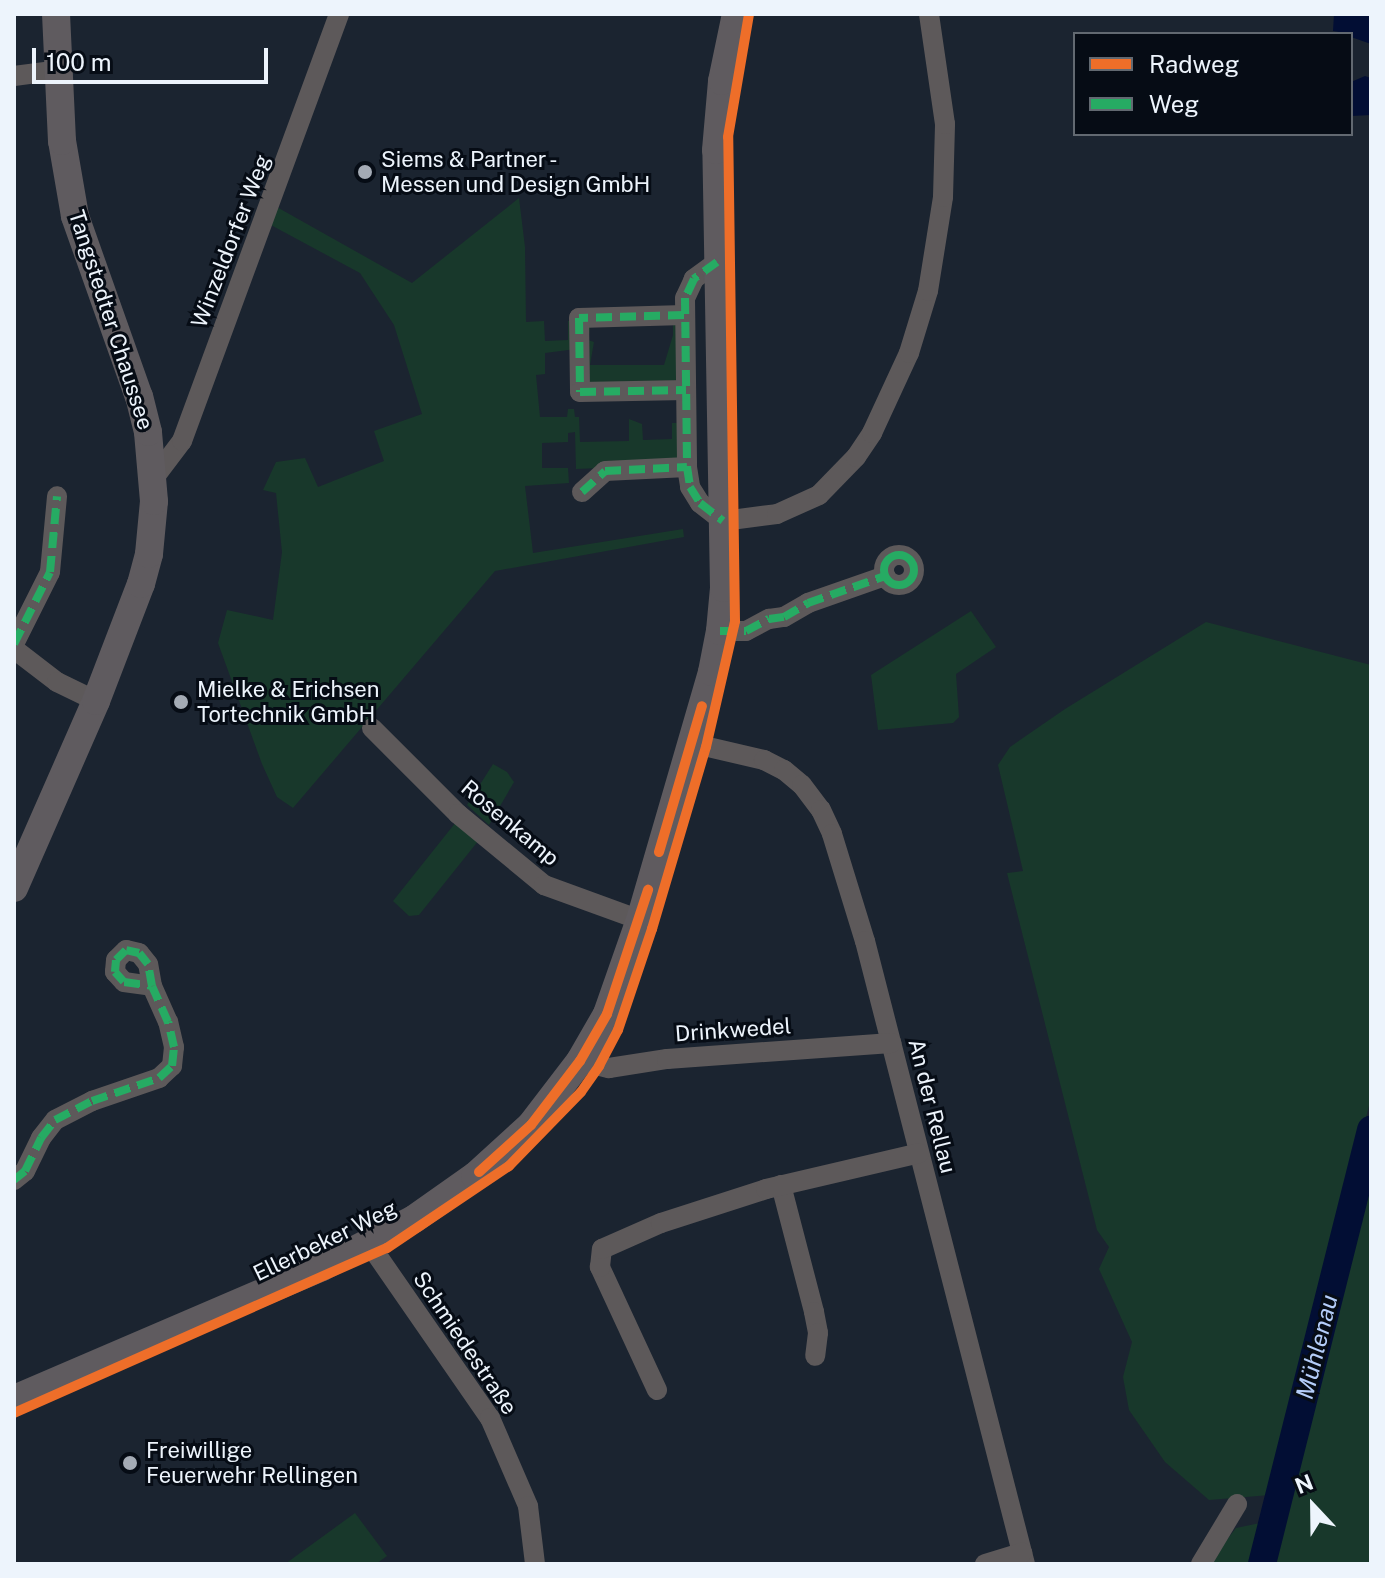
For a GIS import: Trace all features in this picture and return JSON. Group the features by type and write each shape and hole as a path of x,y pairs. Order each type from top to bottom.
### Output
{"street":[{"name":"Tangstedter Chaussee","path":"14,888 96,701 149,554 154,478 139,397 75,216 62,141 56,14"},
{"name":"Winzeldorfer Weg","path":"154,478 182,441 339,14"},
{"name":"Ellerbeker Weg","path":"14,1399 370,1245 441,1200 495,1159 531,1125 580,1061 607,1014 640,920 720,631 724,588 716,150 722,81 736,14"},
{"path":"717,262 687,287 684,315 687,467 690,487 700,503 723,521 777,514 819,495 856,457 872,433 909,353 931,278 943,197 945,124 929,14"},
{"path":"14,76 59,70"},
{"path":"684,315 579,318 580,392 686,390"},
{"path":"582,492 605,471 687,467"},
{"path":"57,496 50,572 14,647 57,682 96,701"},
{"path":"720,631 746,631 769,619 784,617 808,603 885,576"},
{"name":"Rosenkamp","path":"372,728 458,814 544,885 640,920"},
{"name":"An der Rellau","path":"691,743 764,760 784,770 802,785 821,810 847,874 1024,1558"},
{"path":"14,1180 25,1171 41,1138 55,1120 92,1101 159,1078 172,1066 174,1047 168,1022 152,986"},
{"name":"Drinkwedel","path":"580,1061 609,1068 667,1059 891,1043"},
{"path":"657,1390 600,1267 602,1249 661,1223 781,1185 919,1153"},
{"path":"781,1185 814,1312 818,1333 815,1356"},
{"name":"Schmiedestraße","path":"370,1245 490,1418 528,1506 535,1564"},
{"path":"1201,1564 1237,1504"},
{"path":"985,1564 1024,1558"}],"green space":[{"path":"519,198 525,247 526,322 544,321 545,341 568,340 568,321 575,320 576,349 545,353 545,374 536,375 540,417 567,417 568,409 574,409 575,417 579,417 580,442 629,441 629,419 642,424 643,440 672,439 672,423 682,423 682,457 674,465 576,469 575,432 568,433 568,442 542,443 542,468 568,468 569,483 525,486 533,553 683,529 684,537 495,571 293,808 277,797 262,764 218,643 227,610 273,620 282,552 276,493 263,490 276,462 305,458 318,487 384,461 374,431 422,414 394,325 360,273 269,224 275,206 412,283"},
{"path":"673,320 678,324 681,380 585,387 585,326 591,324 588,340 594,342 590,365 664,365 673,335"},
{"path":"971,611 996,647 956,674 959,717 953,723 878,730 871,675"},
{"path":"1206,622 1371,665 1371,1098 1323,1283 1336,1287 1371,1154 1371,1564 1208,1564 1236,1528 1260,1523 1270,1495 1209,1500 1165,1462 1129,1410 1123,1377 1132,1342 1099,1269 1109,1247 1097,1230 1007,873 1023,871 998,765 1010,747 1065,709"},
{"path":"493,764 507,772 514,782 489,825 467,805"},
{"path":"456,822 479,840 419,915 409,916 393,901"},
{"path":"355,1513 387,1556 376,1564 285,1564"}],"water":[{"path":"1334,14 1371,14 1371,44 1353,38 1353,32 1333,31"},
{"path":"1365,76 1371,78 1371,115 1353,116 1353,81"}],"waterway":[{"name":"Mühlenau","path":"1262,1564 1371,1129"}],"marked path":[{"path":"717,262 694,279 685,298 687,467 690,487 700,503 723,521"},
{"path":"684,315 579,318 580,392 686,390"},
{"path":"582,492 605,471 687,467"},
{"path":"14,644 50,572 57,496"},
{"path":"899,555 905,556 913,564 914,570 913,576 905,584 899,585 893,584 885,576 884,570 885,564 893,556 899,555"},
{"path":"720,631 746,631 769,619 784,617 808,603 885,576"},
{"path":"14,1180 25,1171 41,1138 55,1120 92,1101 159,1078 172,1066 174,1047 168,1022 152,986 148,964 139,953 126,950 116,960 115,972 124,982 152,986"}],"cycle path":[{"path":"14,1413 387,1248 509,1166 581,1092 618,1030 652,929 706,747 735,621 728,137 749,14"},
{"path":"659,852 702,706"},
{"path":"479,1172 531,1125 580,1061 607,1014 648,890"}],"place":[{"name":"Siems & Partner - Messen und Design GmbH","path":"365,172"},
{"name":"Mielke & Erichsen Tortechnik GmbH","path":"181,702"},
{"name":"Freiwillige Feuerwehr Rellingen","path":"130,1463"}]}
